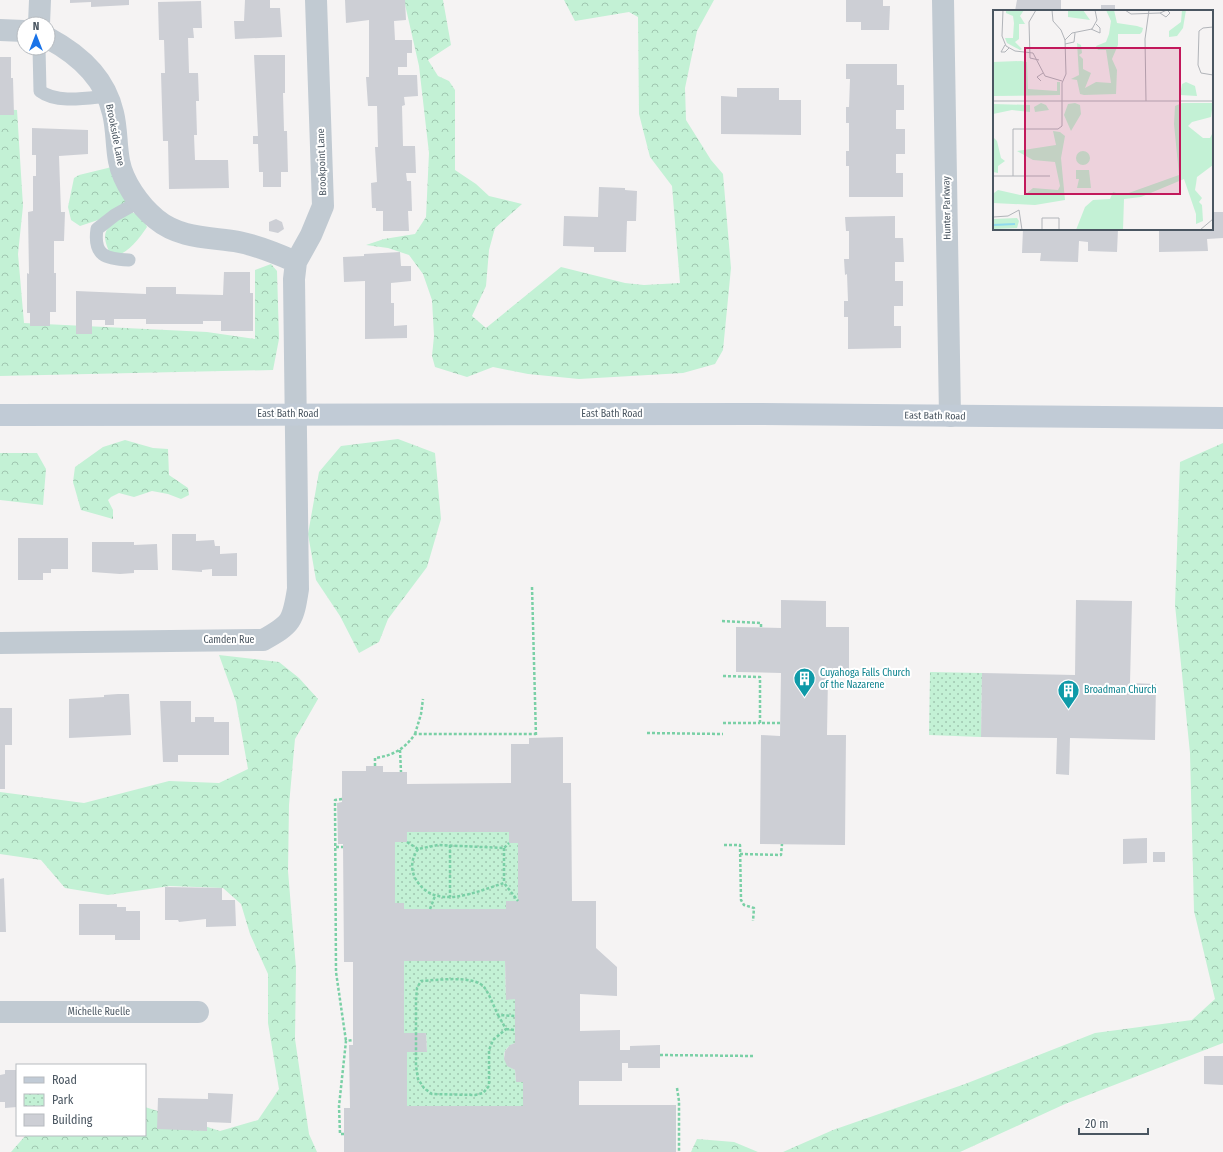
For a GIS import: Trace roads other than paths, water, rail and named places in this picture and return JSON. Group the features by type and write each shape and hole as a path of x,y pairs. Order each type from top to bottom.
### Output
{"street":[{"path":"39,16 40,0"},
{"name":"Brookpoint Lane","path":"296,414 294,279 296,262 311,235 324,206 316,0"},
{"name":"Hunter Parkway","path":"943,0 950,416"},
{"path":"0,30 16,31"},
{"name":"Brookside Lane","path":"56,43 80,58 108,96 113,113 119,163 127,184 156,220 177,231 201,238 238,242 264,249 296,262"},
{"name":"Camden Rue","path":"0,643 263,640 283,629 294,616 298,589 296,414"},
{"name":"East Bath Road","path":"0,415 761,414 1223,418"},
{"name":"Michelle Ruelle","path":"0,1012 198,1012"}],"lane":[{"path":"39,56 40,91 48,96 75,99 108,96"},
{"path":"128,260 110,259 99,251 95,241 97,230 115,215 140,201"}],"place":[{"name":"Cuyahoga Falls Church of the Nazarene","path":"804,698"},
{"name":"Broadman Church","path":"1068,710"}]}
